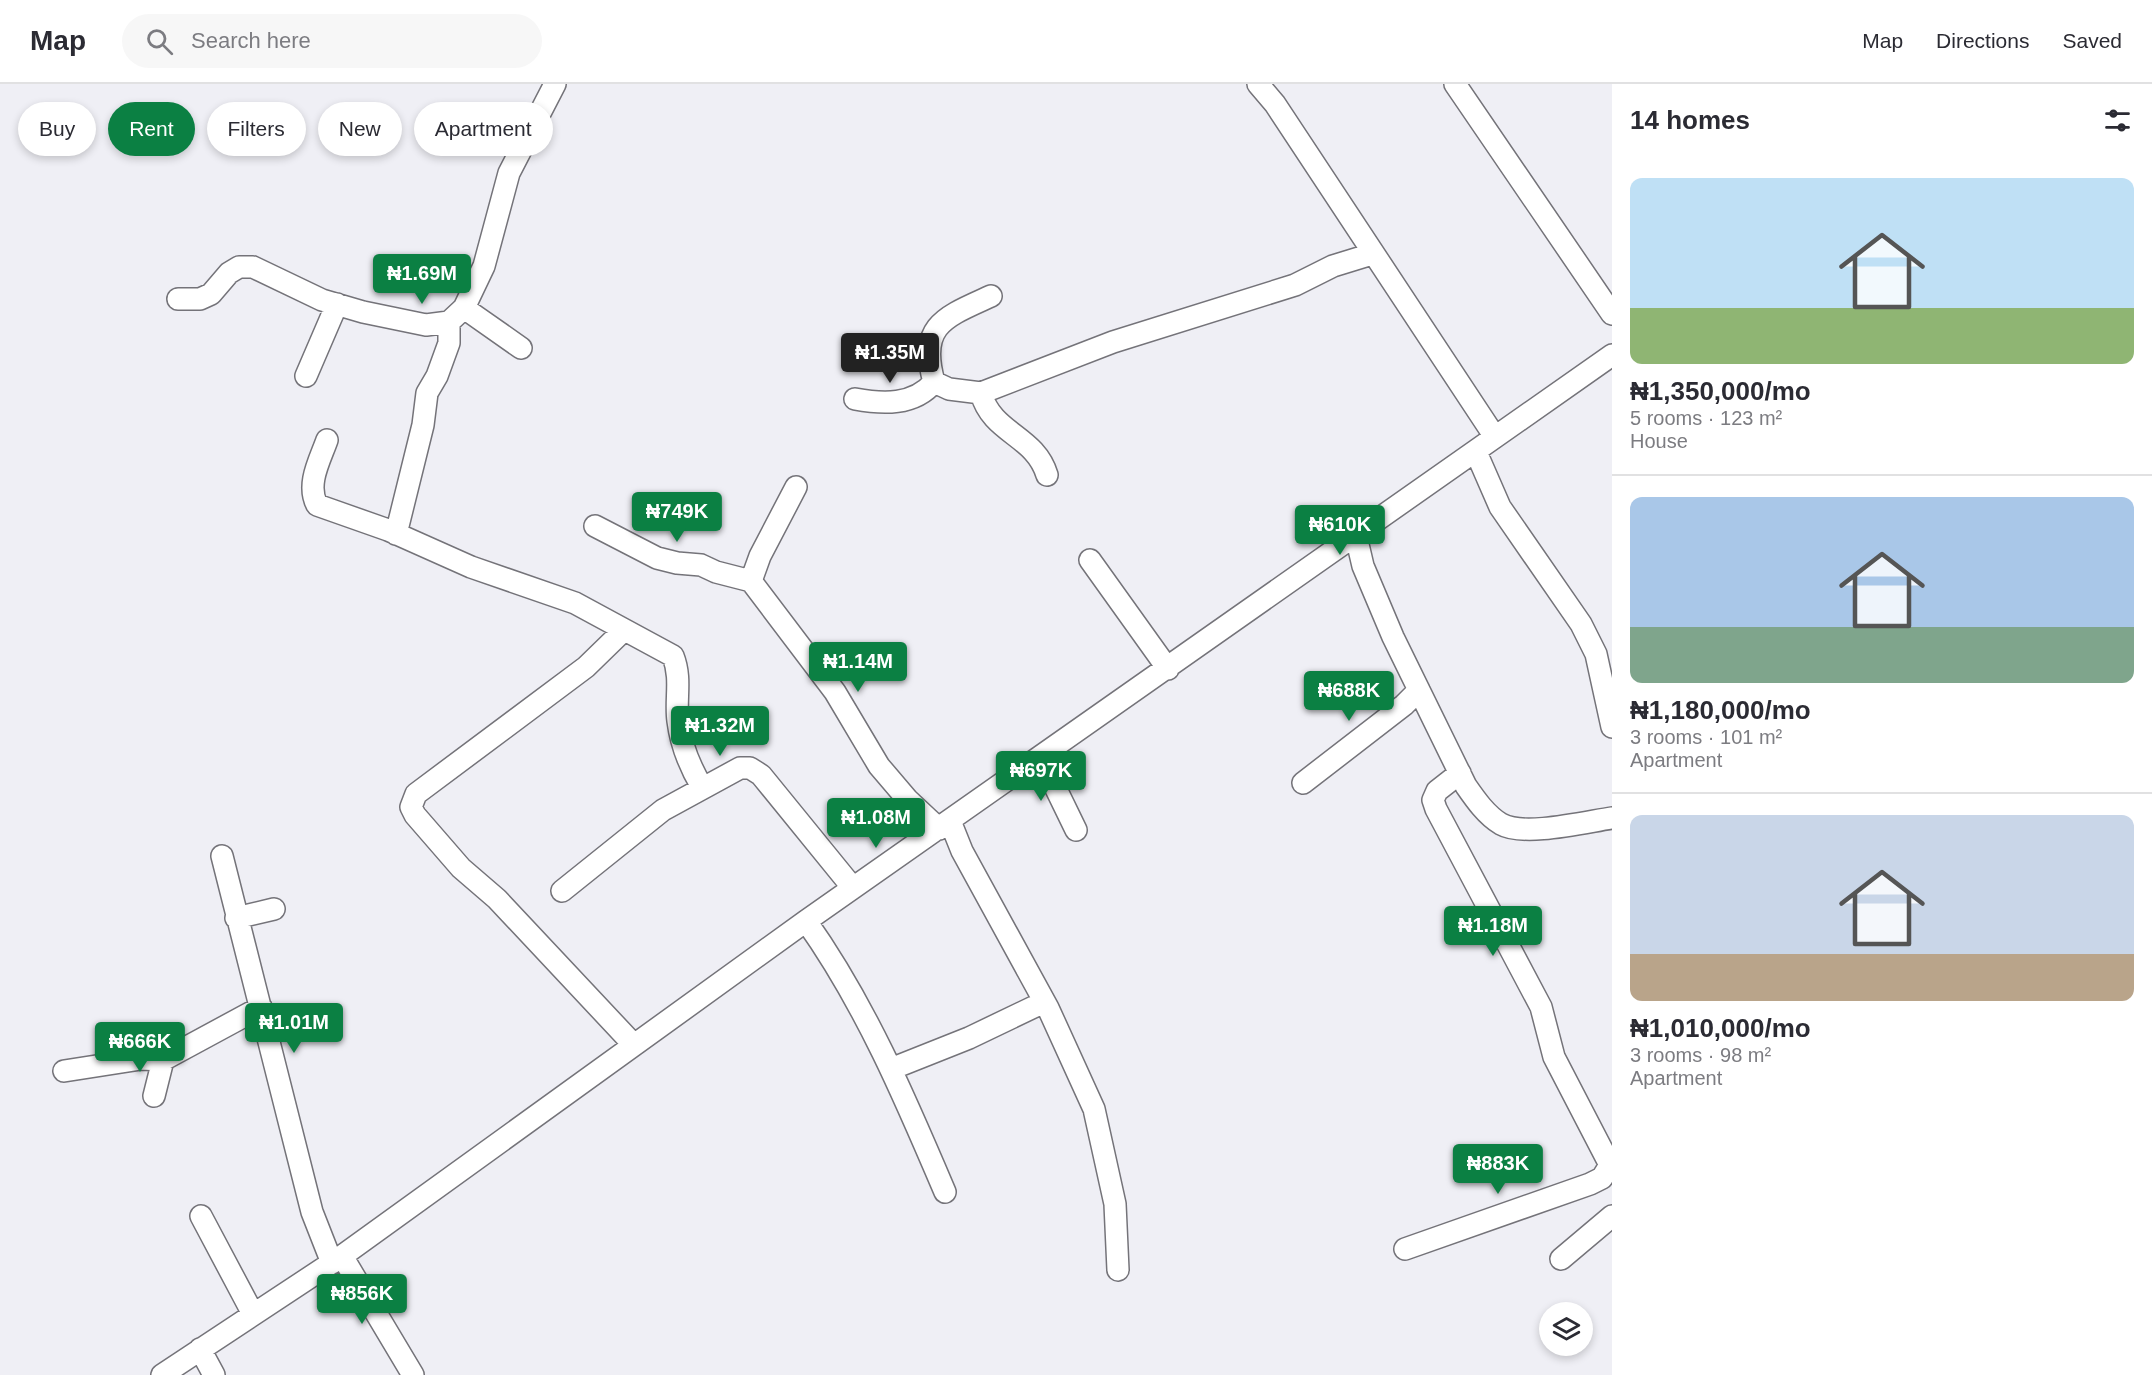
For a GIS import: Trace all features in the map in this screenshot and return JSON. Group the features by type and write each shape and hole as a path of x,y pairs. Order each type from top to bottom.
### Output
{"street":[{"path":"178,299 200,299 211,294 229,273 239,267 263,270 337,304 395,321 426,325 448,322 464,308 484,266 509,173 555,84"},
{"path":"1258,84 1275,104 1372,254 1496,437"},
{"path":"1455,84 1612,315"},
{"path":"991,296 951,314 937,325 928,343 929,365 934,382 949,389 981,393 1113,342 1295,285 1333,266 1372,254"},
{"path":"306,376 337,304"},
{"path":"464,308 521,348"},
{"path":"396,534 423,425 427,393 437,376 448,343 448,322"},
{"path":"162,1375 337,1259 806,921 1168,669 1612,355"},
{"path":"855,399 894,403 912,398 928,389 934,382"},
{"path":"981,393 992,416 1005,431 1025,441 1043,463 1047,475"},
{"path":"327,440 313,480 312,495 317,505 396,534 471,567 575,603 673,656 679,675 678,720 682,742 702,787"},
{"path":"1476,452 1500,507 1581,624 1596,654 1612,727"},
{"path":"751,581 796,487"},
{"path":"595,526 657,558 677,564 701,565 716,572 751,581 835,692 879,766 908,800 944,825 962,851 1044,1002 1094,1109 1115,1204 1118,1270"},
{"path":"1356,536 1363,566 1419,690 1478,804 1502,825 1528,829 1612,818"},
{"path":"1335,551 1363,566"},
{"path":"1090,560 1168,669"},
{"path":"624,630 586,667 416,794 411,807 415,815 461,868 497,899 633,1044"},
{"path":"1303,783 1419,690"},
{"path":"1041,758 1076,830"},
{"path":"562,891 663,810 740,768 750,768 761,775 853,888"},
{"path":"1405,1249 1590,1184 1610,1172 1607,1156 1554,1057 1541,1006 1436,809 1433,800 1437,791 1460,773"},
{"path":"222,856 312,1212 337,1259 413,1375"},
{"path":"236,918 273,909"},
{"path":"806,921 837,964 891,1069 945,1192"},
{"path":"891,1069 969,1038 1044,1002"},
{"path":"64,1071 141,1059 163,1060 261,1007"},
{"path":"154,1096 163,1060"},
{"path":"201,1216 253,1314"},
{"path":"1561,1259 1612,1216"},
{"path":"200,1349 214,1375"}]}
